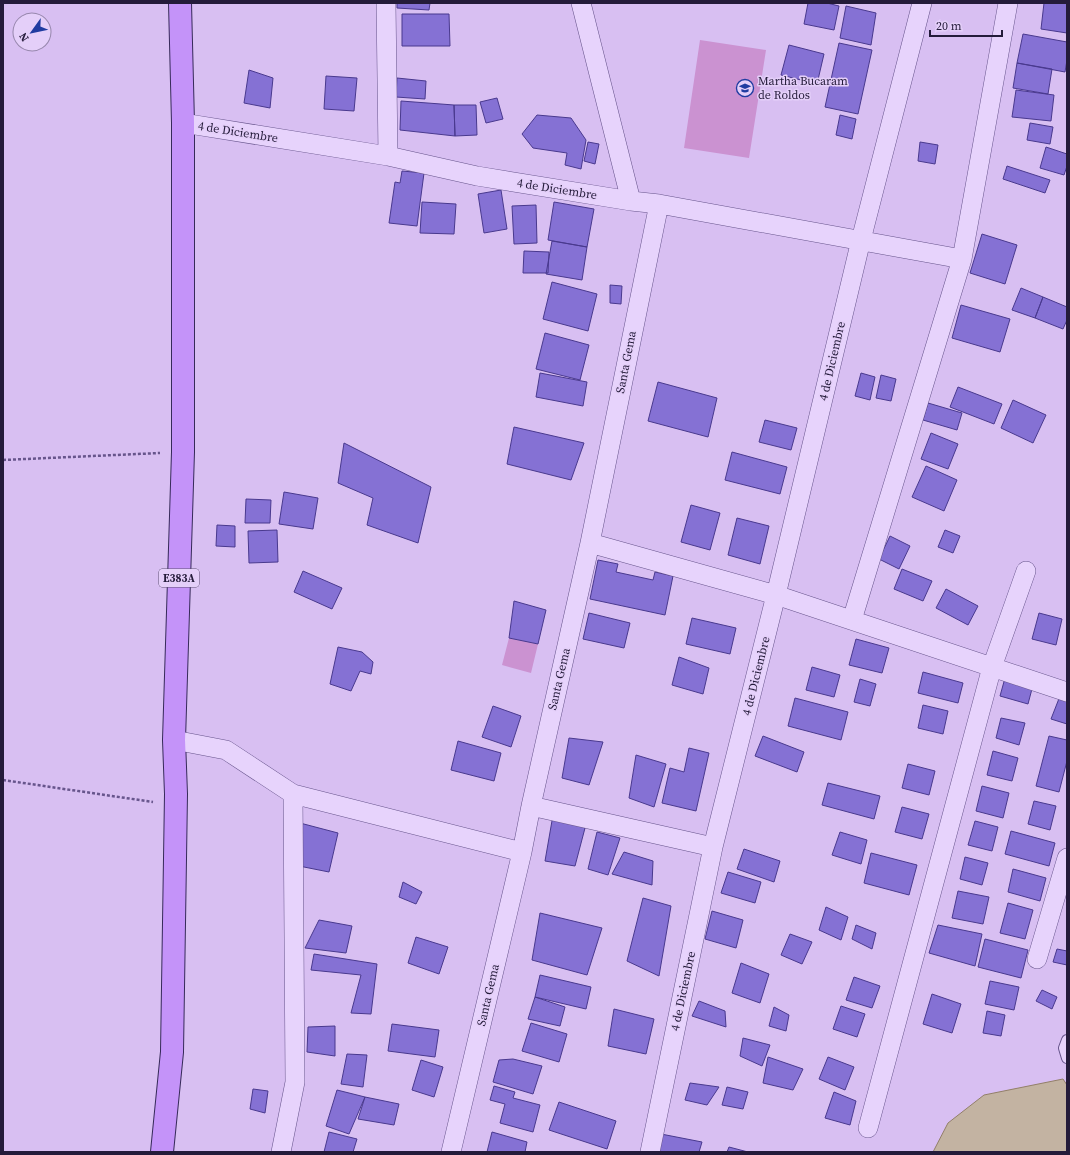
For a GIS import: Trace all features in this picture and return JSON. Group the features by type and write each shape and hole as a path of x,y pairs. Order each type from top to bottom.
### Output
{"main road":[{"name":"E383A","path":"162,1152 172,1052 176,794 174,740 183,452 180,3"}],"street":[{"path":"386,3 388,156"},
{"path":"580,3 631,201"},
{"path":"920,3 861,240 962,259"},
{"path":"852,620 962,259 1008,3"},
{"name":"4 de Diciembre","path":"182,123 388,156 477,176 658,204 861,240 776,595 713,847 650,1152"},
{"name":"Santa Gema","path":"451,1152 522,852 590,543 658,204"},
{"path":"590,543 776,595 1067,692"},
{"path":"868,1128 992,667 1026,571"},
{"path":"174,740 226,750 293,794 522,852"},
{"path":"281,1152 295,1082 293,794"},
{"path":"531,806 713,847"},
{"path":"1037,959 1067,858"}],"lane":[{"path":"1067,1040 1064,1048 1067,1058"}],"path":[{"path":"3,460 183,452"},
{"path":"3,780 152,802 176,794"}],"shaded area":[{"path":"700,40 766,50 749,158 684,148"},
{"path":"509,638 538,644 531,673 502,665"},
{"path":"1063,1079 1067,1085 1067,1152 933,1152 948,1123 984,1095"}],"building":[{"path":"397,3 430,3 429,10 397,8"},
{"path":"808,3 827,3 839,6 834,30 804,24"},
{"path":"1044,3 1067,3 1067,33 1041,29"},
{"path":"846,6 876,13 871,45 840,38"},
{"path":"402,14 449,14 450,46 402,46"},
{"path":"1023,34 1067,42 1065,72 1017,63"},
{"path":"839,43 872,50 858,114 825,107"},
{"path":"789,45 824,54 817,84 781,75"},
{"path":"1017,63 1052,69 1048,94 1013,88"},
{"path":"249,70 273,78 270,108 244,103"},
{"path":"326,76 357,78 354,111 324,109"},
{"path":"397,78 426,81 425,99 396,97"},
{"path":"1016,90 1054,95 1051,121 1012,117"},
{"path":"497,98 503,119 486,123 480,102"},
{"path":"401,101 454,105 455,136 400,130"},
{"path":"454,105 476,105 477,135 455,136"},
{"path":"537,115 571,118 586,140 581,169 565,165 567,153 533,148 522,134"},
{"path":"840,115 856,119 852,139 836,135"},
{"path":"1030,123 1053,127 1050,144 1027,140"},
{"path":"588,142 599,144 595,164 584,161"},
{"path":"920,142 938,145 935,164 918,161"},
{"path":"1046,147 1067,154 1067,166 1064,175 1040,168"},
{"path":"1007,166 1050,180 1045,193 1003,179"},
{"path":"402,171 424,173 417,226 389,223 395,182 400,183"},
{"path":"501,190 507,229 484,233 478,194"},
{"path":"422,202 456,204 454,234 420,233"},
{"path":"554,202 594,209 587,247 548,240"},
{"path":"536,205 537,243 514,244 512,206"},
{"path":"982,234 1017,245 1005,284 970,273"},
{"path":"552,241 587,247 582,280 546,274"},
{"path":"524,251 549,252 548,273 523,273"},
{"path":"552,282 597,294 588,331 543,319"},
{"path":"610,285 622,286 621,304 610,303"},
{"path":"1021,288 1043,297 1035,318 1012,310"},
{"path":"1043,297 1067,307 1067,320 1063,329 1035,318"},
{"path":"961,305 1010,319 1000,352 952,338"},
{"path":"545,333 589,345 580,380 536,369"},
{"path":"540,373 587,382 583,406 536,397"},
{"path":"861,373 875,377 870,400 855,396"},
{"path":"881,375 896,379 891,401 876,398"},
{"path":"658,382 717,398 708,437 648,421"},
{"path":"958,387 1002,404 994,424 950,407"},
{"path":"1013,400 1046,415 1033,443 1001,428"},
{"path":"928,403 962,413 957,430 923,420"},
{"path":"765,420 797,428 791,450 759,442"},
{"path":"514,427 584,443 571,480 507,464"},
{"path":"931,433 958,444 948,469 921,459"},
{"path":"344,443 431,487 418,543 367,525 373,498 338,483"},
{"path":"732,452 787,467 780,494 725,480"},
{"path":"926,466 957,480 944,511 912,497"},
{"path":"284,492 318,498 313,529 279,524"},
{"path":"246,499 271,500 270,523 245,523"},
{"path":"691,505 720,513 710,550 681,542"},
{"path":"737,518 769,526 760,564 728,555"},
{"path":"217,525 235,526 235,547 216,546"},
{"path":"277,530 278,562 249,563 248,531"},
{"path":"945,530 960,536 953,553 938,547"},
{"path":"890,536 910,546 899,569 879,559"},
{"path":"598,560 618,564 616,572 653,580 655,572 673,576 665,615 590,599"},
{"path":"902,569 932,581 923,601 894,589"},
{"path":"303,571 342,588 332,609 294,592"},
{"path":"946,589 978,606 968,625 936,608"},
{"path":"514,601 546,610 538,644 509,638"},
{"path":"589,613 630,623 624,648 583,639"},
{"path":"1039,613 1062,619 1056,645 1032,639"},
{"path":"692,618 736,628 730,654 686,644"},
{"path":"856,639 889,648 882,673 849,665"},
{"path":"338,647 362,652 373,662 371,674 360,671 351,691 330,684"},
{"path":"679,657 709,668 703,694 672,685"},
{"path":"812,667 840,675 834,697 806,690"},
{"path":"923,672 963,683 958,703 918,693"},
{"path":"1005,678 1033,685 1028,704 1000,696"},
{"path":"860,679 876,684 870,706 854,702"},
{"path":"1060,696 1067,699 1067,724 1051,719"},
{"path":"795,698 848,712 841,740 788,726"},
{"path":"923,705 948,711 943,734 918,728"},
{"path":"493,706 521,716 511,747 482,737"},
{"path":"1001,718 1025,723 1019,745 996,738"},
{"path":"763,736 804,752 797,772 755,756"},
{"path":"1049,736 1067,740 1067,761 1059,792 1036,786"},
{"path":"569,738 603,742 589,785 562,778"},
{"path":"458,741 501,753 494,781 451,770"},
{"path":"689,748 709,753 696,811 662,803 670,768 684,772"},
{"path":"993,751 1018,758 1012,781 987,775"},
{"path":"636,755 666,764 654,807 629,798"},
{"path":"908,764 935,771 929,795 902,788"},
{"path":"828,783 880,796 874,819 822,805"},
{"path":"982,786 1009,793 1003,818 976,811"},
{"path":"1034,801 1056,806 1050,830 1028,824"},
{"path":"902,807 929,814 922,839 895,832"},
{"path":"553,815 585,828 575,866 545,861"},
{"path":"975,821 998,827 992,851 968,845"},
{"path":"300,823 338,833 329,872 299,866"},
{"path":"1011,831 1055,843 1049,866 1005,854"},
{"path":"597,832 620,838 608,875 588,869"},
{"path":"840,832 867,840 861,864 832,855"},
{"path":"744,849 780,861 774,882 737,869"},
{"path":"624,852 653,861 652,885 612,874"},
{"path":"871,853 917,865 909,895 864,883"},
{"path":"965,857 988,863 982,885 960,879"},
{"path":"1013,869 1046,878 1040,901 1008,892"},
{"path":"728,872 761,882 755,903 721,893"},
{"path":"403,882 422,892 416,904 399,897"},
{"path":"958,891 989,897 983,924 952,918"},
{"path":"643,898 671,906 659,976 627,961"},
{"path":"1008,903 1033,910 1025,939 1000,933"},
{"path":"826,907 848,917 841,940 819,930"},
{"path":"712,911 743,920 736,948 705,939"},
{"path":"540,913 602,928 587,975 532,960"},
{"path":"319,920 352,926 346,953 305,948"},
{"path":"856,925 876,933 872,949 852,939"},
{"path":"938,925 982,934 975,966 929,953"},
{"path":"790,934 812,942 802,964 781,955"},
{"path":"416,937 448,947 439,974 408,963"},
{"path":"985,939 1028,950 1021,978 978,967"},
{"path":"1057,949 1067,951 1067,965 1053,962"},
{"path":"314,954 377,964 371,1014 351,1013 361,975 311,970"},
{"path":"741,963 769,974 760,1003 732,993"},
{"path":"540,975 591,987 586,1009 535,997"},
{"path":"854,977 880,986 872,1008 846,1000"},
{"path":"990,981 1019,987 1014,1010 985,1004"},
{"path":"1042,990 1057,997 1052,1009 1036,1001"},
{"path":"932,994 961,1004 952,1033 923,1024"},
{"path":"535,997 565,1007 560,1026 528,1019"},
{"path":"699,1001 725,1011 726,1027 692,1016"},
{"path":"841,1006 865,1014 857,1037 833,1029"},
{"path":"774,1007 789,1015 786,1031 769,1026"},
{"path":"614,1009 654,1019 646,1054 608,1046"},
{"path":"987,1011 1005,1015 1001,1036 983,1033"},
{"path":"531,1023 567,1034 559,1062 522,1051"},
{"path":"392,1024 439,1030 435,1057 388,1051"},
{"path":"335,1026 335,1056 307,1052 308,1027"},
{"path":"743,1038 770,1045 762,1066 740,1056"},
{"path":"347,1054 367,1055 363,1087 341,1084"},
{"path":"768,1057 803,1069 793,1090 763,1083"},
{"path":"828,1057 854,1067 845,1090 819,1079"},
{"path":"513,1059 542,1066 533,1094 493,1082 499,1060"},
{"path":"421,1060 443,1067 434,1097 412,1090"},
{"path":"690,1083 719,1087 707,1105 685,1100"},
{"path":"494,1086 515,1092 513,1098 540,1105 533,1132 500,1123 505,1104 490,1100"},
{"path":"727,1087 748,1092 743,1109 722,1105"},
{"path":"253,1089 268,1091 265,1113 250,1109"},
{"path":"337,1090 365,1097 349,1134 326,1126"},
{"path":"834,1092 856,1101 850,1125 825,1118"},
{"path":"365,1097 399,1104 394,1125 358,1119"},
{"path":"559,1102 616,1121 607,1149 549,1130"},
{"path":"329,1132 357,1139 353,1152 324,1152"},
{"path":"492,1132 527,1142 525,1152 487,1152"},
{"path":"661,1134 702,1142 699,1152 658,1152"},
{"path":"729,1147 748,1152 727,1152"}],"place":[{"name":"Martha Bucaram de Roldos","path":"745,88"}]}
